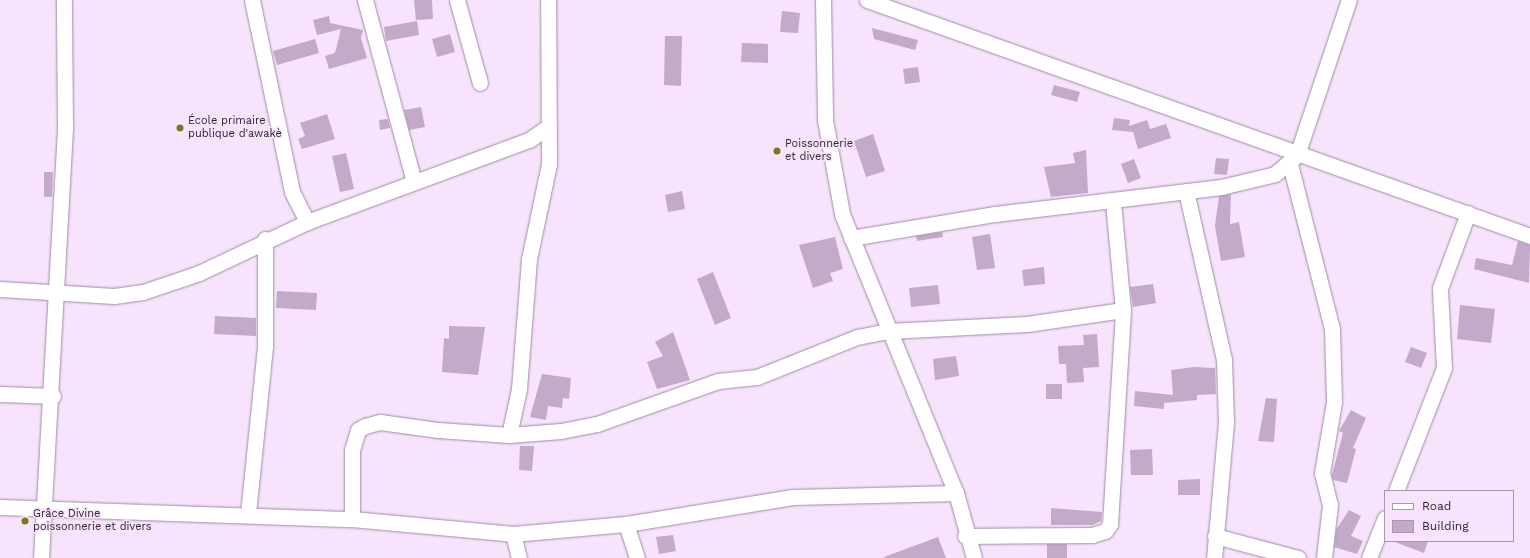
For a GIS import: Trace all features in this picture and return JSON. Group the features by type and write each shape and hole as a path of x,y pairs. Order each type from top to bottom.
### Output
{"street":[{"path":"41,558 53,396 65,127 64,0"},
{"path":"252,0 292,192 307,222"},
{"path":"365,0 414,182"},
{"path":"457,0 480,83"},
{"path":"509,435 519,388 529,259 549,164 548,0"},
{"path":"823,0 825,120 832,171 851,238 956,493 965,536 974,558"},
{"path":"867,0 1293,160 1468,213 1530,236"},
{"path":"1324,558 1330,505 1322,473 1334,402 1332,330 1293,160 1349,0"},
{"path":"0,288 58,294 114,296 143,292 199,272 265,239 307,222 529,140 549,126"},
{"path":"851,238 995,214 1113,202 1258,179 1293,160"},
{"path":"1186,191 1224,359 1226,422 1214,558"},
{"path":"965,536 1092,535 1105,531 1110,519 1123,310 1113,202"},
{"path":"1396,490 1444,368 1440,288 1468,213"},
{"path":"248,514 265,347 265,239"},
{"path":"352,519 352,450 358,430 365,426 380,422 438,430 509,435 597,424 718,380 757,376 831,346 888,331 1027,324 1123,310"},
{"path":"0,394 53,396"},
{"path":"0,507 44,510 248,514 352,519 513,534 626,524 793,498 956,493"},
{"path":"1369,558 1384,520"},
{"path":"626,524 637,558"},
{"path":"513,534 519,558"},
{"path":"1215,536 1298,558"}],"building":[{"path":"414,0 432,0 433,19 416,20"},
{"path":"782,11 800,13 798,33 780,32"},
{"path":"329,16 330,23 363,30 361,38 367,58 329,69 325,56 335,53 341,29 317,35 313,20"},
{"path":"417,21 419,35 386,41 384,27"},
{"path":"872,28 918,40 915,50 874,39"},
{"path":"450,34 455,52 437,57 432,39"},
{"path":"665,36 682,36 681,86 664,85"},
{"path":"315,39 319,53 277,65 273,51"},
{"path":"742,43 768,44 768,63 741,62"},
{"path":"918,67 920,82 905,84 903,69"},
{"path":"1054,85 1080,92 1077,102 1051,95"},
{"path":"421,107 425,127 409,130 404,110"},
{"path":"327,114 335,139 302,149 298,139 305,136 300,123"},
{"path":"1114,118 1130,120 1129,126 1147,120 1150,129 1166,124 1171,138 1138,149 1133,132 1112,130"},
{"path":"388,119 390,128 380,130 379,120"},
{"path":"873,134 885,171 866,177 854,141"},
{"path":"1086,150 1088,193 1051,197 1044,167 1075,163 1073,153"},
{"path":"346,153 354,189 340,192 332,156"},
{"path":"1216,158 1229,159 1227,175 1214,174"},
{"path":"1134,159 1141,178 1128,183 1121,164"},
{"path":"44,172 53,172 52,197 44,197"},
{"path":"682,191 685,209 668,212 665,195"},
{"path":"1231,194 1230,224 1239,222 1245,257 1221,261 1215,226 1219,196"},
{"path":"942,232 943,237 917,241 916,236"},
{"path":"990,234 995,268 977,270 972,237"},
{"path":"835,237 843,269 830,273 833,281 813,288 799,245"},
{"path":"1518,241 1530,245 1529,283 1474,269 1476,258 1512,265"},
{"path":"1044,267 1045,284 1024,286 1022,270"},
{"path":"713,272 731,318 715,325 697,279"},
{"path":"1153,284 1156,303 1133,307 1130,287"},
{"path":"938,285 940,304 911,307 909,288"},
{"path":"277,291 317,293 316,310 276,308"},
{"path":"1460,305 1495,309 1491,343 1457,339"},
{"path":"215,316 256,318 256,336 214,334"},
{"path":"449,326 485,327 478,375 442,372 444,338 449,339"},
{"path":"673,332 690,380 657,389 647,362 663,356 655,342"},
{"path":"1097,334 1099,367 1083,368 1084,382 1067,383 1066,364 1059,364 1058,346 1084,345 1083,335"},
{"path":"1411,347 1427,353 1421,368 1405,362"},
{"path":"956,356 959,376 935,380 933,359"},
{"path":"1194,367 1215,368 1216,394 1197,395 1197,400 1164,403 1164,409 1134,406 1135,391 1173,395 1171,370"},
{"path":"542,374 571,378 569,399 563,398 562,408 548,406 546,420 530,417"},
{"path":"1046,384 1062,384 1062,399 1046,399"},
{"path":"1266,398 1277,399 1274,442 1258,441"},
{"path":"1351,410 1366,418 1353,448 1356,449 1347,483 1333,480 1332,475 1343,433 1339,431"},
{"path":"520,446 534,446 532,471 519,470"},
{"path":"1152,449 1153,475 1131,475 1130,450"},
{"path":"1200,479 1200,495 1178,495 1178,480"},
{"path":"1051,508 1102,512 1101,521 1093,525 1051,525"},
{"path":"1349,510 1361,516 1351,536 1363,541 1357,554 1334,547 1336,530"},
{"path":"673,535 676,551 659,554 656,537"},
{"path":"938,537 946,558 884,558 884,557"},
{"path":"1395,542 1428,542 1424,553"},
{"path":"1047,544 1067,544 1067,558 1047,558"}],"place":[{"name":"École primaire publique d'awakè","path":"180,128"},
{"name":"Poissonnerie et divers","path":"777,151"},
{"name":"Grâce Divine poissonnerie et divers","path":"25,521"}]}
